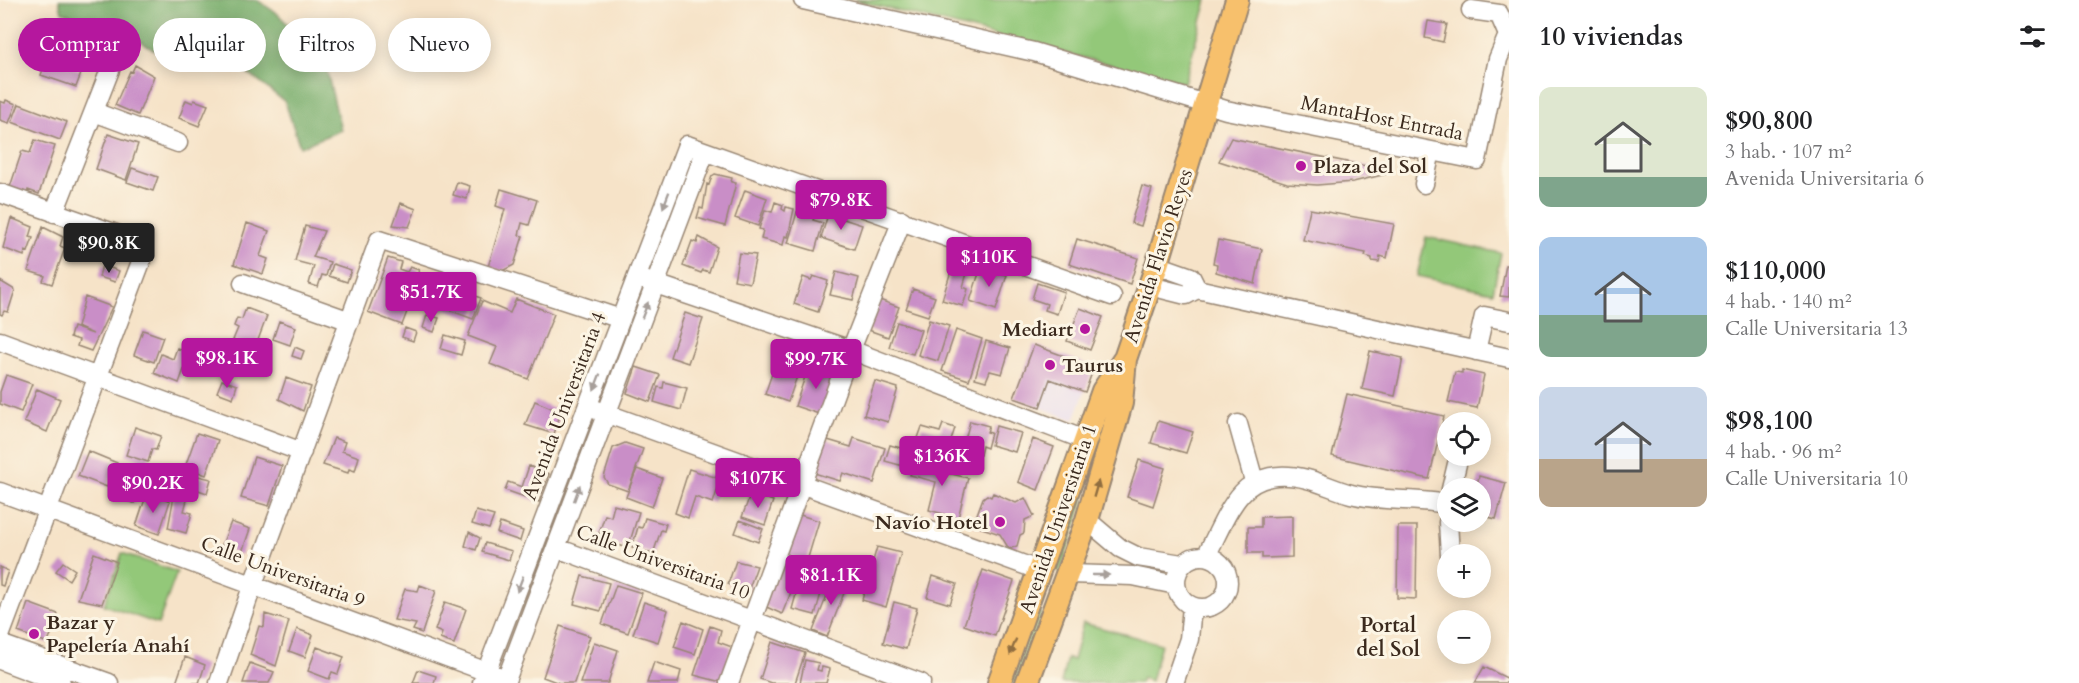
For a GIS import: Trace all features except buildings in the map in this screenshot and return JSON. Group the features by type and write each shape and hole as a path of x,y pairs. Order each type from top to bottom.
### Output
{"main road":[{"name":"Avenida Flavio Reyes","path":"1027,683 1088,520 1120,403 1125,359 1207,104 1236,0"},
{"name":"Avenida Universitaria 1","path":"999,683 1041,571 1103,392 1125,359"}],"street":[{"name":"MantaHost Entrada","path":"803,0 1034,52 1226,110 1477,160 1498,59 1508,35 1499,14 1471,9"},
{"path":"54,213 109,72"},
{"path":"94,112 178,143"},
{"name":"Avenida Universitaria 4","path":"484,677 687,145 705,152"},
{"path":"1424,184 1431,151"},
{"path":"510,682 606,413 705,152 1112,296"},
{"path":"0,193 132,240 141,252 141,266 46,509 0,636"},
{"path":"729,683 851,350 902,220"},
{"path":"219,683 252,584 380,240 621,319"},
{"path":"1153,275 1186,295 1197,289 1509,358"},
{"path":"637,277 851,350 1085,440"},
{"path":"243,283 350,321"},
{"path":"1476,351 1484,316 1509,321"},
{"path":"0,341 302,452"},
{"path":"588,407 1041,571"},
{"path":"1238,424 1254,481"},
{"path":"1206,555 1228,510 1254,481 1269,476 1306,479 1351,494 1437,503"},
{"name":"Calle Universitaria 9","path":"0,492 252,584 484,677 510,682"},
{"path":"1088,520 1120,548 1138,557 1182,564"},
{"name":"Calle Universitaria 10","path":"532,555 554,555 754,619 921,683"},
{"path":"1206,555 1223,566 1228,580 1227,587 1214,605 1199,608 1183,600 1176,585 1178,570 1182,564 1189,559 1206,555"},
{"path":"1133,576 1138,557"},
{"path":"1069,574 1133,576 1176,585"},
{"path":"1174,683 1189,639 1192,606"},
{"path":"0,644 109,683"},
{"path":"0,660 61,683"}],"shaded area":[{"path":"1034,345 1094,367 1074,420 1015,398"}],"green space":[{"path":"59,0 257,0 282,18 278,18 278,72 327,72 341,130 300,147 285,102 246,72 266,72 266,18 153,18 153,49 141,42 141,18 81,18 62,12"},
{"path":"854,0 1207,0 1184,83"},
{"path":"1426,237 1501,253 1493,292 1417,276"},
{"path":"1092,460 1087,490 1060,572 1053,569"},
{"path":"122,553 177,572 158,624 104,605"},
{"path":"1036,611 1042,613 1017,683 1010,683"},
{"path":"1083,623 1161,644 1151,681 1142,678 1140,683 1061,683 1067,658 1073,660"}],"place":[{"name":"Plaza del Sol","path":"1301,166"},
{"name":"Mediart","path":"1085,329"},
{"name":"Taurus","path":"1050,365"},
{"name":"Navío Hotel","path":"1000,522"},
{"name":"Bazar y Papelería Anahí","path":"34,634"}],"district":[{"name":"Portal del Sol","path":"1388,637"}]}
